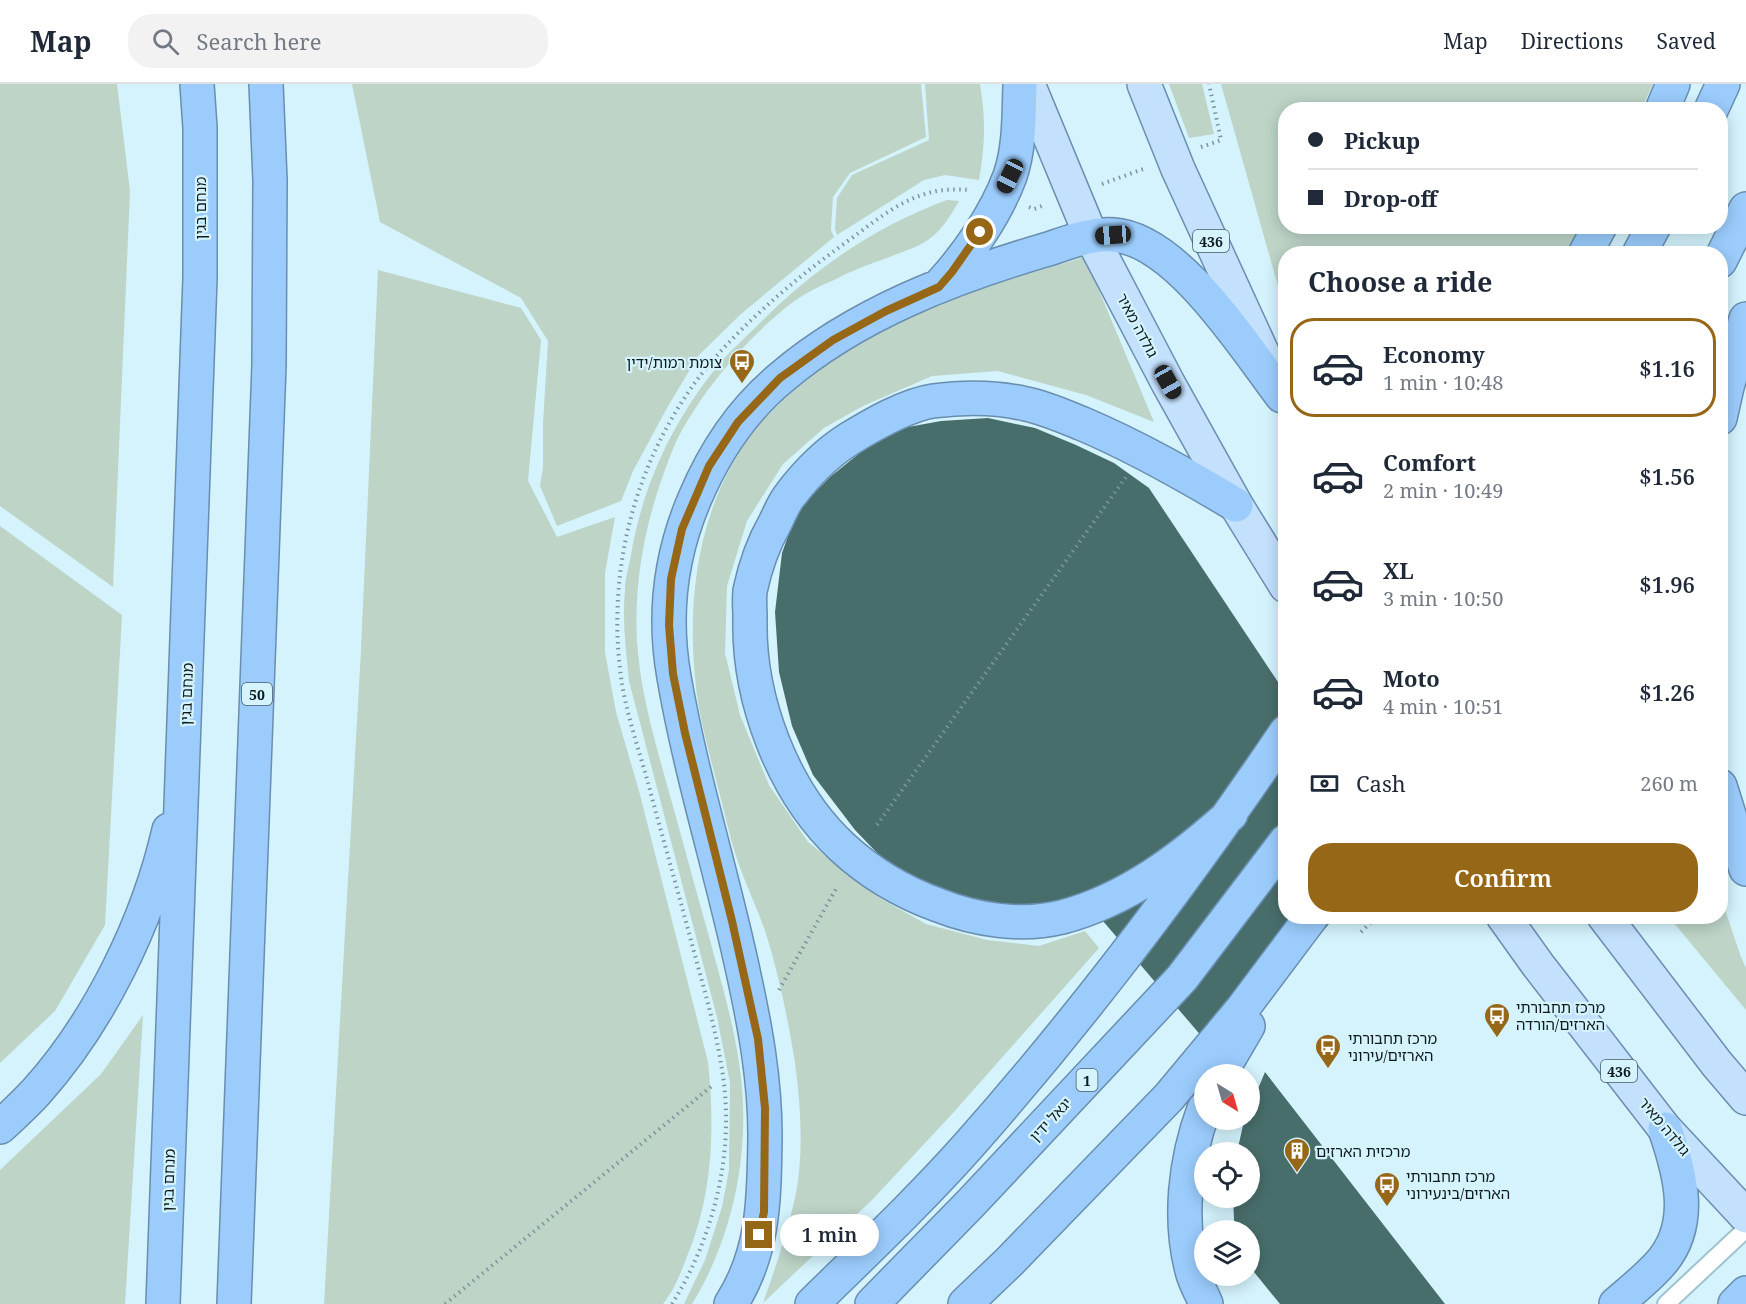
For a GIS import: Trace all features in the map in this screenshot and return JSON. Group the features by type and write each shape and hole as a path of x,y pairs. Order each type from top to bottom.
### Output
{"highway":[{"name":"מנחם בגין","path":"163,1304 200,278 200,129 197,84"},
{"name":"50","path":"234,1304 269,365 270,180 266,84"},
{"path":"939,287 972,245 1010,176 1018,128 1020,84"},
{"path":"1665,102 1673,84"},
{"path":"1715,102 1723,84"},
{"path":"1728,246 1746,209"},
{"path":"731,1304 754,1258 764,1212 765,1108 758,1039 732,921 685,733 673,674 669,625 671,579 682,529 709,466 738,422 780,378 833,340 886,311 939,287 1000,263 1091,236 1127,237 1147,245 1169,261 1204,294 1278,392"},
{"path":"1728,383 1746,319"},
{"path":"1231,814 1200,842 1164,868 1115,898 1060,918 1015,922 964,915 912,896 875,874 840,845 805,802 782,761 764,720 754,682 749,642 750,593 762,546 790,495 833,449 879,421 930,401 972,398 1026,404 1062,415 1137,447 1236,505"},
{"path":"0,1127 36,1091 81,1034 116,973 140,920 165,844 180,777 186,700"},
{"path":"812,1304 967,1147 1098,993 1231,814 1278,744"},
{"path":"1728,812 1746,869"},
{"name":"יגאל ידין","path":"872,1304 970,1204 1182,978 1278,852"},
{"path":"965,1304 1010,1262 1169,1097 1243,1008 1306,924"},
{"path":"1226,1064 1314,924"},
{"path":"1616,1304 1659,1266 1672,1246 1679,1229 1682,1190 1665,1129"},
{"path":"1198,1130 1190,1155 1186,1198 1186,1235 1193,1275 1206,1304"},
{"path":"1735,1304 1746,1293"}],"main road":[{"name":"גולדה מאיר","path":"1028,84 1091,236 1236,505 1278,573"},
{"name":"436","path":"1144,84 1178,169 1278,387"},
{"name":"גולדה מאיר","path":"1509,924 1665,1129 1746,1216"},
{"path":"1610,924 1717,1064 1746,1098"}],"lane":[{"path":"1666,1304 1746,1229"}],"path":[{"path":"1202,147 1221,140 1209,84"},
{"path":"672,1304 682,1288 711,1224 722,1166 726,1128 724,1086 707,1000 621,678 618,614 622,552 640,486 657,446 694,384 749,321 803,273 906,201 928,192 945,189 972,190"},
{"path":"877,825 1127,476"},
{"path":"774,999 837,887"},
{"path":"1361,932 1369,924"},
{"path":"445,1304 712,1086"}],"green space":[{"path":"0,84 117,84 130,191 113,587 0,506"},
{"path":"352,84 921,84 926,137 850,173 833,197 831,230 834,237 741,314 698,356 633,471 621,501 557,526 540,486 543,467 548,341 521,298 380,222"},
{"path":"925,84 980,84 984,132 979,180 945,175 924,180 837,235 835,229 837,198 852,175 929,140"},
{"path":"1169,84 1202,84 1214,134 1189,138"},
{"path":"1221,84 1653,84 1644,102 1278,102 1278,234 1579,234 1571,246 1278,246 1278,286"},
{"path":"947,200 959,201 944,224 928,240 805,294 773,319 725,368 686,423 676,442 660,484 644,542 638,582 636,621 641,678 657,750 730,1018 743,1100 741,1161 729,1221 707,1278 692,1304 684,1304 705,1260 722,1207 729,1170 730,1083 717,1017 629,681 624,602 626,577 636,528 652,477 675,429 703,384 725,358 779,304 823,268 870,236"},
{"path":"1085,257 1154,422 1086,395 998,371 932,376 863,406 824,428 783,464 747,521 727,586 725,653 740,715 769,785 808,842 878,897 926,924 987,940 1039,946 1085,931 1099,948 953,1113 872,1200 763,1303 785,1238 795,1198 800,1165 800,1114 793,1048 776,968 764,927 734,850 699,709 694,671 694,593 709,517 723,481 742,448 766,417 803,383 831,362 873,335 923,310 976,290"},
{"path":"378,270 521,308 541,340 528,481 557,537 615,517 605,573 605,652 616,712 639,791 708,1062 710,1087 710,1162 702,1211 674,1288 663,1304 324,1304 361,650"},
{"path":"0,526 122,615 105,925 55,1011 0,1063"},
{"path":"1728,919 1746,968 1746,1010 1675,924 1728,924"},
{"path":"143,1015 125,1304 0,1304 0,1170 101,1074"}],"building":[{"path":"988,418 1035,428 1114,463 1149,488 1278,682 1278,924 1329,924 1215,1052 1085,900 1026,907 935,891 881,857 855,830 813,775 792,726 779,672 775,612 782,553 797,511 830,477 861,452 897,429 941,421"},
{"name":"מרכזית הארזים","path":"1265,1072 1445,1304 1280,1304 1260,1279 1260,1220 1234,1220 1233,1208 1260,1208 1260,1142 1239,1142 1242,1130 1260,1130 1260,1084"}],"place":[{"name":"צומת רמות/ידין","path":"742,385"},
{"name":"מרכז תחבורתי הארזים/הורדה","path":"1497,1039"},
{"name":"מרכז תחבורתי הארזים/עירוני","path":"1328,1070"},
{"name":"מרכזית הארזים","path":"1297,1174"},
{"name":"מרכז תחבורתי הארזים/בינעירוני","path":"1387,1208"}],"route":[{"path":"759,1235 764,1212 765,1108 758,1039 673,674 669,625 671,579 682,529 709,466 738,422 780,378 833,340 886,311 939,287 980,232"}]}
